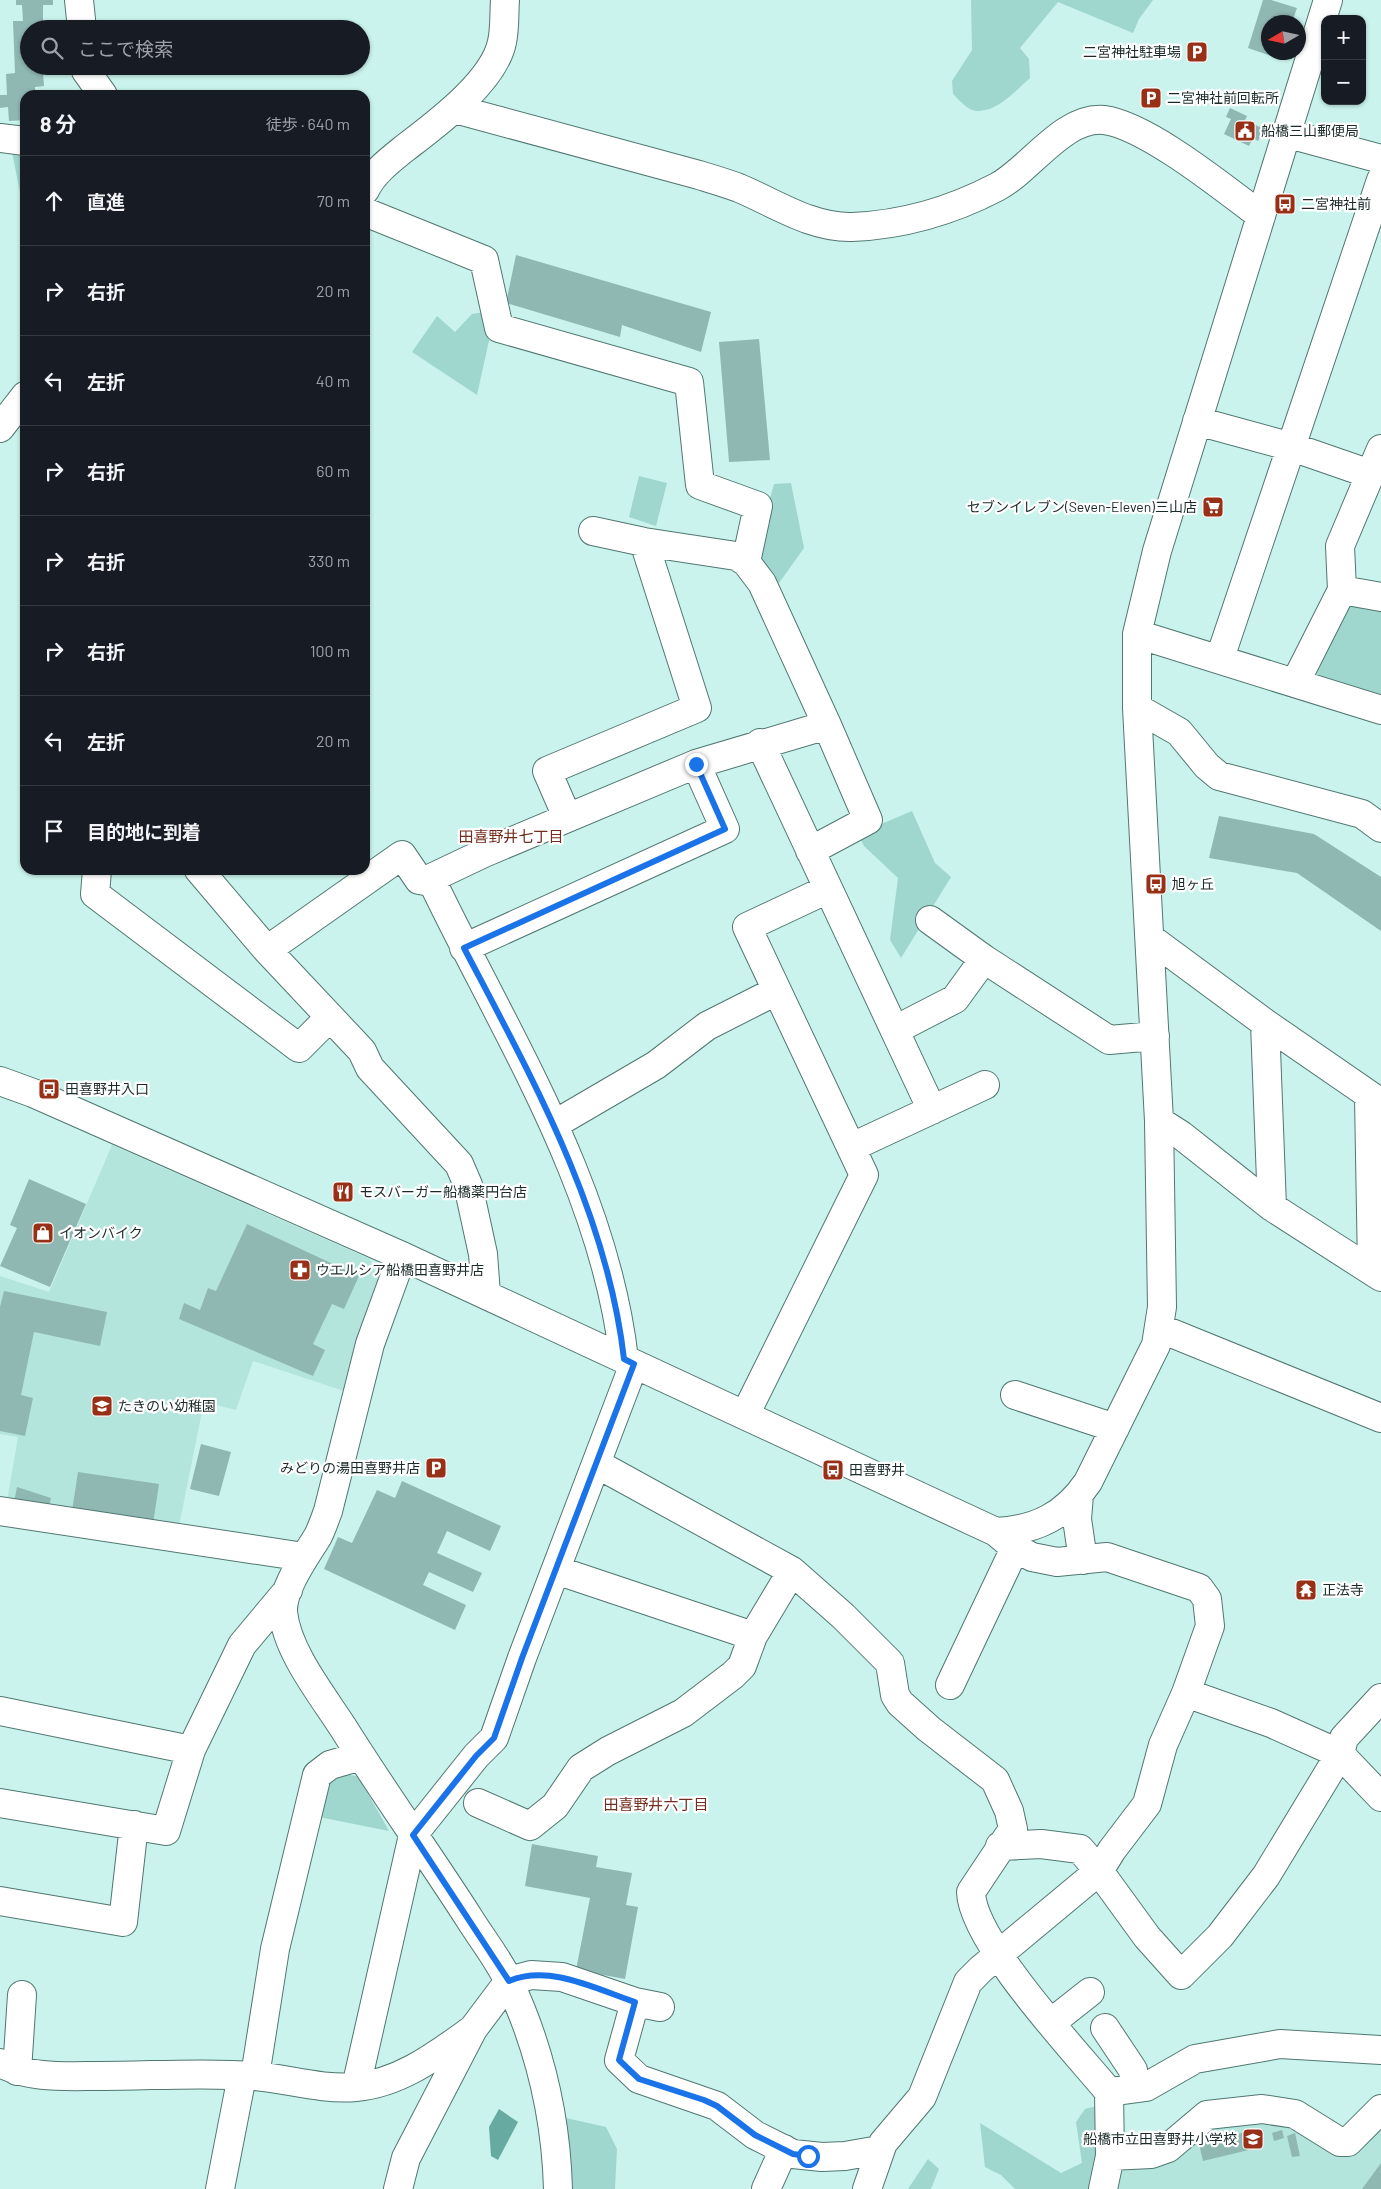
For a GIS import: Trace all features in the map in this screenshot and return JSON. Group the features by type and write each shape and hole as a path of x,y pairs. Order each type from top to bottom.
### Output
{"street":[{"path":"79,0 81,20"},
{"path":"370,181 390,160 455,109 483,77 502,43 504,0"},
{"path":"950,1685 1005,1540 1052,1518 1079,1495 1152,1353 1159,1328 1162,1307 1159,1121 1137,708 1137,634 1157,551 1285,133 1328,0"},
{"path":"89,75 99,90"},
{"path":"455,109 699,175 738,188 786,211 828,224 850,227 901,220 938,212 999,186 1060,136 1083,122 1105,120 1133,130 1163,146 1261,216"},
{"path":"1285,133 1381,159"},
{"path":"0,138 20,141"},
{"path":"1220,658 1381,180"},
{"path":"370,214 484,260 499,328 689,382 700,485 758,506 746,562"},
{"path":"0,428 20,402"},
{"path":"1197,421 1292,447 1370,474"},
{"path":"1295,683 1342,590 1340,546 1381,449"},
{"path":"593,531 644,542 736,556 746,562 762,583 868,820 810,851"},
{"path":"567,817 547,771 697,708 644,542"},
{"path":"1342,590 1381,597"},
{"path":"1137,634 1220,658 1381,710"},
{"path":"1137,708 1179,732 1207,766 1219,776 1362,814 1381,828"},
{"path":"267,950 402,855 418,880 432,879 567,817 696,764 760,743 827,725"},
{"path":"760,743 932,1110"},
{"path":"464,948 725,829 696,764"},
{"path":"97,875 95,894 299,1048 330,1017"},
{"path":"203,875 267,950 362,1051 370,1068 459,1164 468,1186 483,1254 486,1294"},
{"path":"356,2087 413,1835 476,1756 494,1738 596,1464 629,1362 619,1316 588,1208 554,1124 464,948 432,879"},
{"path":"745,1415 864,1174 747,927 828,888"},
{"path":"930,920 984,959 1109,1040 1155,1036"},
{"path":"1150,938 1265,1023 1375,1100 1377,1273"},
{"path":"894,1030 955,999 984,959"},
{"path":"554,1124 656,1065 707,1026 776,991"},
{"path":"1265,1023 1272,1207"},
{"path":"0,1081 33,1093 486,1294 745,1415 1005,1540 1032,1557 1057,1562 1107,1557 1199,1588 1207,1599 1210,1626 1186,1693 1164,1745 1147,1804 1112,1850 1099,1871 981,1969 968,1982 922,2097 879,2150 867,2189"},
{"path":"852,1147 985,1086"},
{"path":"1159,1121 1181,1135 1272,1207 1377,1273"},
{"path":"402,1256 370,1344 328,1511 288,1590 283,1609 286,1628 293,1646 361,1756 509,1981 531,2036 549,2094 553,2120 558,2189"},
{"path":"1159,1328 1381,1418"},
{"path":"1015,1394 1115,1428"},
{"path":"596,1464 792,1571 843,1616 890,1663 895,1694 900,1703 929,1729 995,1780 1009,1811 1013,1829 971,1892 971,1904 998,1956 1052,2022 1122,2090"},
{"path":"1079,1495 1077,1520 1083,1560"},
{"path":"0,1511 304,1556"},
{"path":"556,1570 753,1636"},
{"path":"478,1803 530,1826 555,1806 582,1768 608,1751 683,1713 742,1666 753,1636 792,1571"},
{"path":"0,1803 166,1831 191,1750 242,1645 288,1590"},
{"path":"1186,1693 1271,1723 1340,1754 1381,1797"},
{"path":"1000,1846 1041,1844 1080,1849 1099,1871 1147,1937 1181,1975 1220,1936 1266,1876 1340,1754 1344,1738 1381,1698"},
{"path":"0,1711 191,1750"},
{"path":"220,2189 317,1775 330,1765 361,1756"},
{"path":"0,1901 123,1922 134,1826"},
{"path":"398,2189 406,2158 473,2029 509,1981 531,1975 562,1977 647,2004 619,2060 639,2079 717,2106 755,2135 793,2154 822,2157 845,2156 879,2150"},
{"path":"1052,2022 1090,1992"},
{"path":"22,1995 8,2067 54,2076 248,2076 314,2085 356,2087 387,2080 424,2064 473,2029"},
{"path":"1102,2189 1122,2090 1133,2070 1105,2028"},
{"path":"1122,2090 1146,2087 1195,2059 1280,2044 1381,2050"},
{"path":"1110,2156 1150,2154 1168,2148 1207,2115 1262,2110 1295,2114 1340,2142 1348,2142 1381,2108"},
{"path":"766,2189 784,2150"}],"shaded area":[{"path":"971,0 1153,0 1139,19 1133,33 1058,2 1020,48 1029,59 1030,78 1004,101 996,106 980,111 969,109 953,94 952,81 972,50"},
{"path":"12,152 20,153 20,192"},
{"path":"484,312 490,336 477,395 412,352 437,316 455,332 472,314"},
{"path":"639,476 667,483 656,526 629,517"},
{"path":"791,483 804,548 774,590 760,559 761,532 774,484"},
{"path":"1352,604 1381,610 1381,697 1316,676 1312,669 1344,607"},
{"path":"912,811 935,863 951,877 901,958 890,940 898,878 864,846 858,834"},
{"path":"112,1145 370,1259 381,1286 359,1333 344,1391 253,1361 236,1410 204,1402 178,1531 6,1507 18,1437 0,1434 0,1276 49,1292"},
{"path":"340,1774 358,1776 389,1831 319,1817 329,1778"},
{"path":"1102,2105 1096,2189 1015,2189 1001,2175 985,2167 980,2123 1061,2173 1082,2163 1076,2122 1085,2109"},
{"path":"566,2118 606,2127 617,2149 615,2189 570,2189"},
{"name":"船橋市立田喜野井小学校","path":"1265,2118 1294,2123 1339,2155 1381,2120 1381,2189 1107,2189 1112,2165 1208,2123"},
{"path":"928,2159 939,2169 931,2189 908,2189"}],"water":[{"path":"499,2109 518,2122 498,2160 491,2156 489,2127"}],"building":[{"path":"16,0 53,0 53,5 43,5 43,20 23,20 22,5 16,5"},
{"path":"1263,0 1271,0 1297,8 1294,15 1261,15 1261,52 1248,48"},
{"path":"13,21 20,21 20,75 43,75 44,86 35,87 35,90 20,90 20,120 9,121 8,107 0,108 0,95 7,95 6,74 15,73"},
{"path":"1230,108 1247,116 1245,120 1264,129 1258,141 1253,138 1249,146 1224,134 1231,119 1226,117"},
{"path":"516,255 711,312 701,352 622,325 620,337 506,303"},
{"path":"759,339 770,460 729,462 719,342"},
{"path":"1219,816 1314,834 1381,877 1381,931 1297,873 1209,858"},
{"path":"29,1179 86,1204 50,1287 0,1266 17,1228 10,1225"},
{"path":"247,1224 359,1276 344,1309 332,1304 313,1344 325,1350 313,1376 179,1319 184,1303 200,1310 208,1288 216,1291"},
{"path":"4,1291 107,1312 100,1346 34,1332 21,1395 33,1398 25,1436 0,1431 0,1307"},
{"path":"201,1444 231,1452 219,1496 190,1489"},
{"path":"78,1472 159,1484 153,1524 72,1511"},
{"path":"402,1481 501,1526 490,1551 447,1531 437,1553 482,1573 473,1592 429,1572 423,1585 466,1605 455,1630 324,1569 338,1537 352,1543 377,1490 395,1498"},
{"path":"17,1487 51,1498 48,1512 13,1507"},
{"path":"532,1844 598,1856 596,1867 632,1873 626,1905 638,1907 625,1979 576,1970 590,1898 525,1886"},
{"path":"1282,2130 1284,2138 1274,2141 1272,2133"},
{"path":"1249,2131 1253,2149 1203,2161 1199,2144"},
{"path":"1295,2133 1300,2156 1292,2157 1287,2136"},
{"path":"1381,2163 1381,2189 1362,2189"}],"place":[{"name":"二宮神社駐車場","path":"1197,52"},
{"name":"二宮神社前回転所","path":"1151,98"},
{"name":"船橋三山郵便局","path":"1245,131"},
{"name":"二宮神社前","path":"1285,204"},
{"name":"セブンイレブン(Seven-Eleven)三山店","path":"1213,507"},
{"name":"旭ヶ丘","path":"1156,884"},
{"name":"田喜野井入口","path":"49,1089"},
{"name":"モスバーガー船橋薬円台店","path":"343,1192"},
{"name":"イオンバイク","path":"43,1233"},
{"name":"ウエルシア船橋田喜野井店","path":"300,1270"},
{"name":"たきのい幼稚園","path":"102,1406"},
{"name":"みどりの湯田喜野井店","path":"436,1468"},
{"name":"田喜野井","path":"833,1470"},
{"name":"正法寺","path":"1306,1590"},
{"name":"船橋市立田喜野井小学校","path":"1253,2139"}],"district":[{"name":"田喜野井七丁目","path":"511,837"},
{"name":"田喜野井六丁目","path":"656,1805"}],"route":[{"path":"696,764 725,829 464,948 511,1036 554,1124 588,1208 619,1316 624,1359 634,1364 522,1658 494,1738 486,1744 413,1835 509,1981 531,1975 562,1977 635,2002 619,2060 639,2079 704,2100 717,2106 755,2135 793,2154 808,2156"}]}
